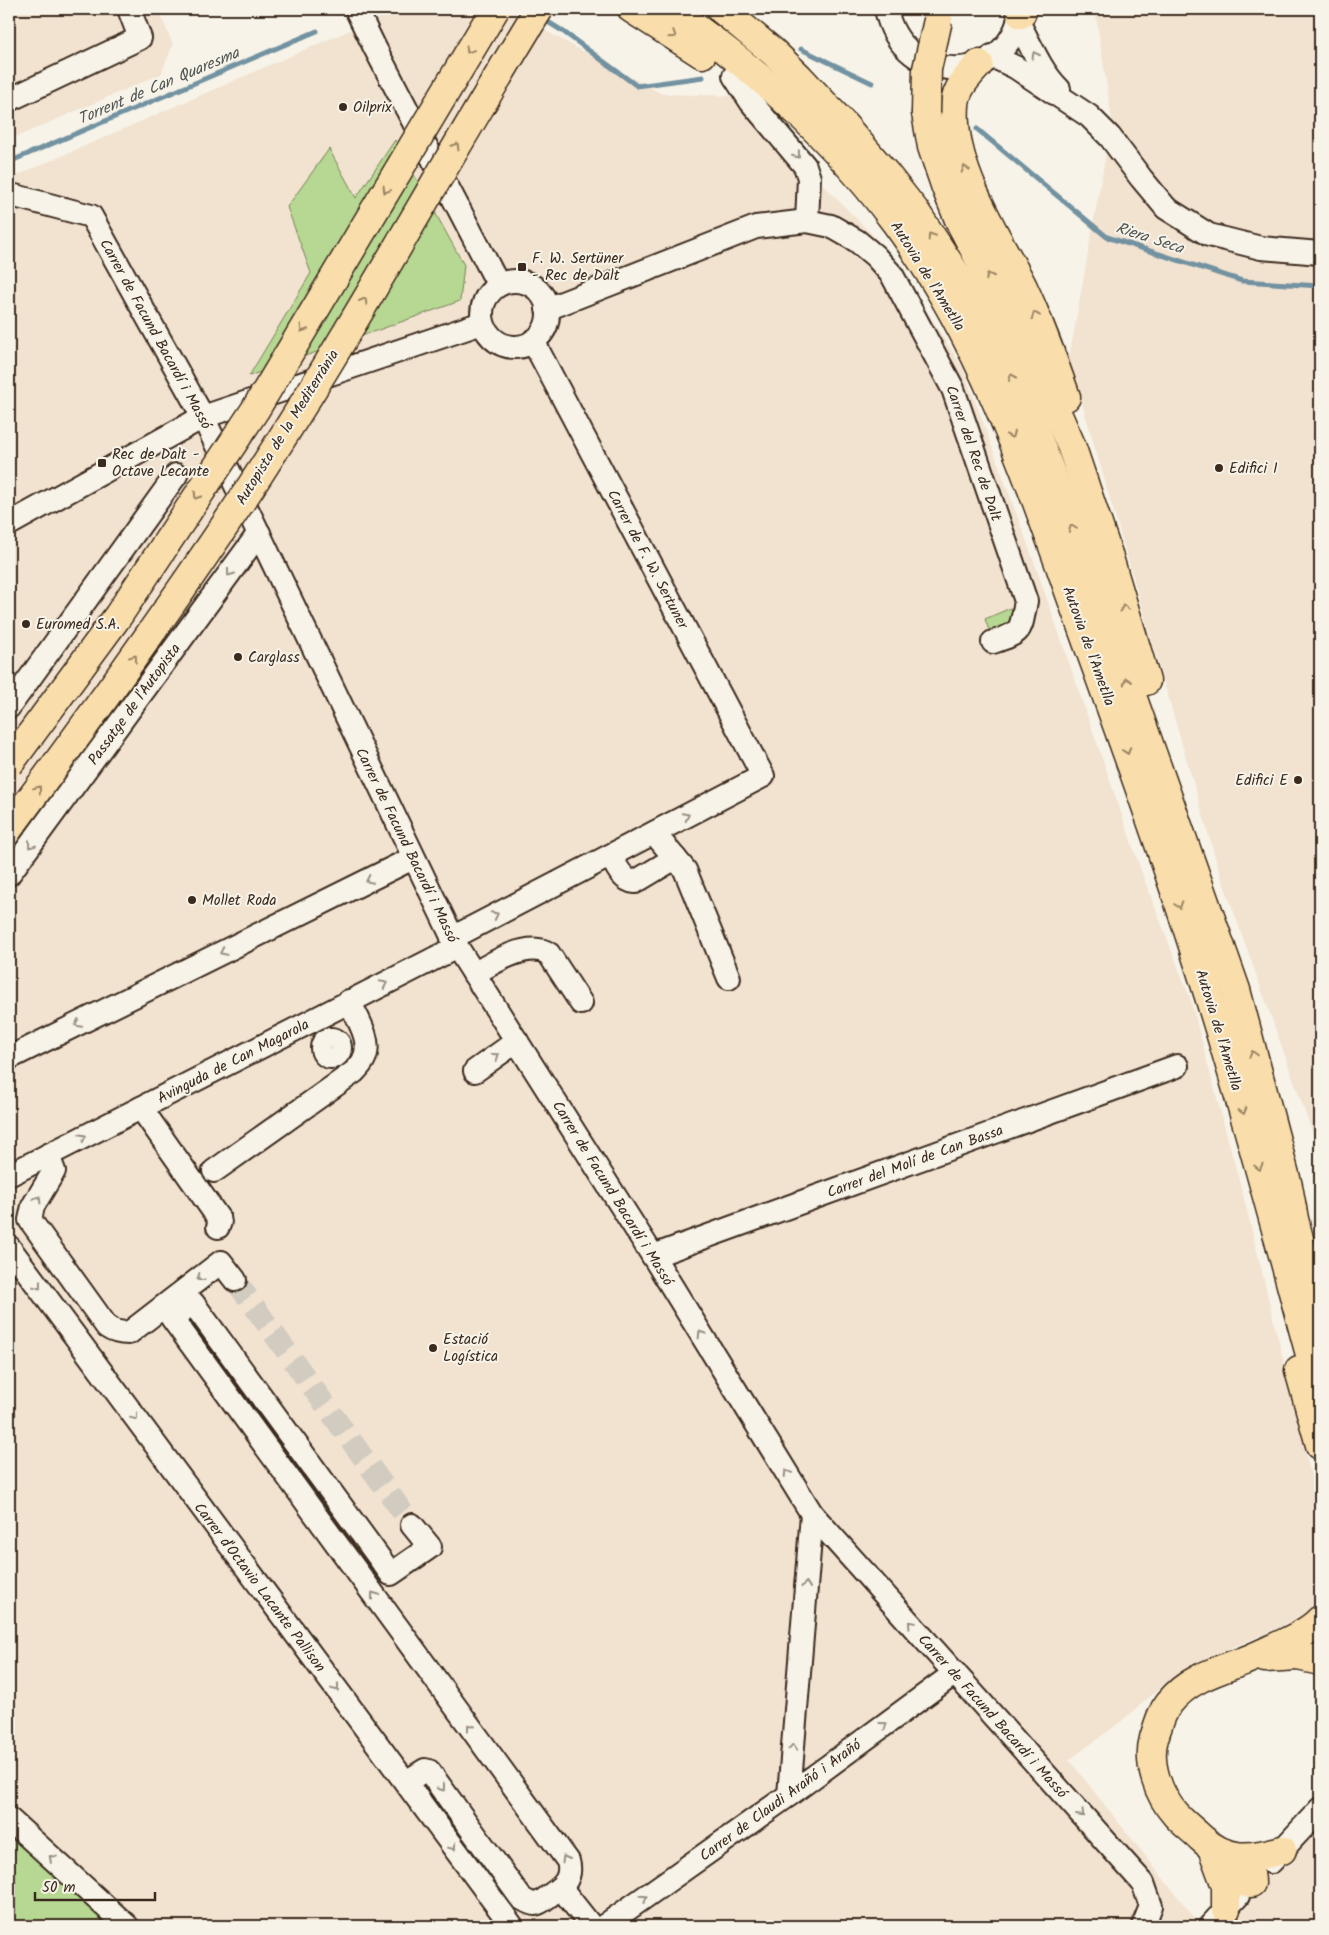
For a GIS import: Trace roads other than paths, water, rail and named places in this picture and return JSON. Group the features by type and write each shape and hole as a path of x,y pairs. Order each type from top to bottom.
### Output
{"highway":[{"path":"9,764 118,616 255,410 495,9"},
{"name":"Autopista de la Mediterrània","path":"9,828 150,636 250,486 342,339 430,188 539,9"},
{"path":"632,9 711,59 734,76 789,122 841,174 896,223"},
{"name":"Autovia de l'Ametlla","path":"669,9 729,52 797,111 852,168 896,223 953,313 982,368 1010,432 1127,750 1200,968 1252,1140 1277,1191 1320,1321"},
{"name":"Autovia de l'Ametlla","path":"721,9 773,52 799,77 885,172 915,211 971,297 1030,418 1080,549 1236,990 1320,1391"},
{"path":"942,9 931,45 927,69 926,113 932,147 960,222 1042,379 1071,445 1224,928 1236,990"},
{"path":"986,60 960,87 955,104 955,123 963,167 989,225 1023,287 1052,355 1078,433 1088,495"},
{"path":"1277,1191 1301,1209 1320,1258"},
{"path":"1277,1191 1273,1256 1286,1324 1320,1445"},
{"path":"1250,1883 1239,1882 1225,1859 1175,1814 1163,1796 1156,1779 1151,1760 1153,1744 1160,1720 1168,1704 1195,1680 1246,1660 1294,1638 1315,1626 1320,1620"},
{"path":"1246,1660 1298,1656 1320,1661"},
{"path":"1225,1859 1258,1856 1282,1850"},
{"path":"1218,1918 1226,1886 1225,1859"}],"street":[{"path":"9,100 140,38 129,9"},
{"path":"356,9 498,284"},
{"path":"886,12 900,42 920,59 938,67 949,68 969,67 986,60 1008,41 1021,13"},
{"path":"1021,13 1036,58 1051,80 1077,106"},
{"path":"986,60 1015,67 1090,116 1110,137 1166,208 1210,235 1261,248 1320,254"},
{"path":"734,76 751,102 805,166 810,178 807,221"},
{"name":"Carrer de Facund Bacardí i Massó","path":"12,198 91,216 203,417 454,942 653,1256 812,1514 1143,1883 1151,1906 1143,1926"},
{"name":"Carrer del Rec de Dalt","path":"547,309 756,227 807,221 831,226 857,241 881,262 892,275 954,389 1026,601 1020,629 1014,635 993,642"},
{"path":"514,280 529,284 542,294 547,309 547,321 542,332 533,341 519,347 503,345 490,337 482,323 484,301 498,284 514,280"},
{"path":"9,524 203,417 482,323"},
{"name":"Carrer de F. W. Sertuner","path":"533,341 763,776"},
{"path":"9,707 176,476"},
{"name":"Passatge de l'Autopista","path":"9,874 259,533"},
{"name":"Avinguda de Can Magarola","path":"9,1175 349,1001 610,856 763,776"},
{"path":"654,833 685,870 729,978"},
{"path":"610,856 622,876 630,882 635,882 675,858"},
{"path":"9,1058 413,858"},
{"path":"474,974 498,959 536,948 549,954 581,1004"},
{"path":"214,1171 354,1072 364,1060 367,1050 366,1039 349,1001"},
{"path":"475,1071 517,1041"},
{"name":"Carrer del Molí de Can Bassa","path":"653,1256 1177,1066"},
{"path":"141,1108 219,1219 218,1227"},
{"path":"48,1155 54,1171 33,1206 30,1220 107,1327 120,1333 128,1333 221,1262 235,1280"},
{"name":"Carrer d'Octavio Lacante Pallison","path":"9,1247 512,1926"},
{"path":"406,1782 425,1770 429,1771 521,1898 534,1904 540,1902 565,1884 570,1874 568,1861 172,1318 193,1303 391,1574 430,1546 412,1525"},
{"path":"789,1795 812,1514"},
{"name":"Carrer de Claudi Arañó i Arañó","path":"604,1926 789,1795 955,1673"},
{"path":"1218,1918 1320,1810"},
{"path":"9,1819 128,1926"},
{"path":"561,1888 591,1926"}],"waterway":[{"name":"Riera Seca","path":"543,19 637,86 703,77"},
{"name":"Torrent de Can Quaresma","path":"9,162 317,31"},
{"name":"Riera Seca","path":"801,49 872,83"},
{"name":"Riera Seca","path":"977,129 1107,237 1242,281 1320,286"}],"tunnel":[{"path":"235,1280 412,1525"}],"place":[{"name":"Oilprix","path":"343,107"},
{"name":"F. W. Sertüner - Rec de Dalt","path":"522,267"},
{"name":"Rec de Dalt - Octave Lecante","path":"102,463"},
{"name":"Edifici I","path":"1219,468"},
{"name":"Euromed S.A.","path":"26,624"},
{"name":"Carglass","path":"238,657"},
{"name":"Edifici E","path":"1298,780"},
{"name":"Mollet Roda","path":"192,900"},
{"name":"Estació Logística","path":"433,1348"}]}
